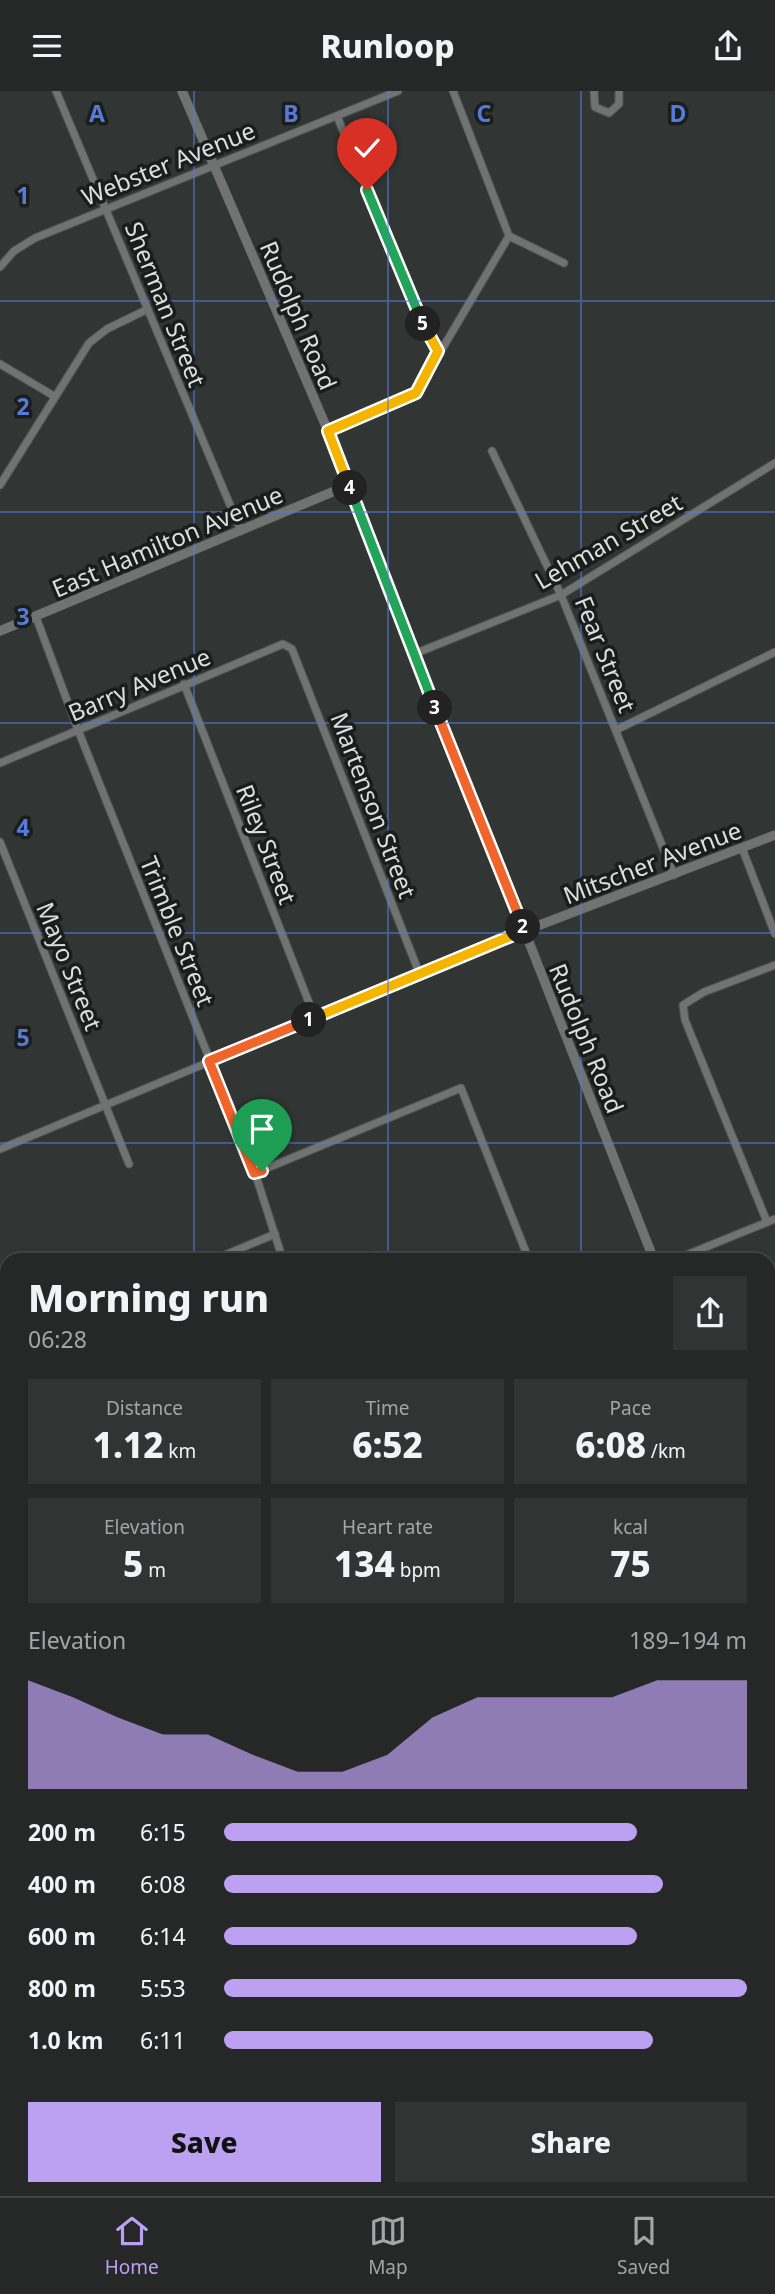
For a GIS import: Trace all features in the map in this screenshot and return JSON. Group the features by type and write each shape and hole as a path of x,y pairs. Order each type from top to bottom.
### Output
{"street":[{"name":"Sherman Street","path":"56,91 241,531"},
{"name":"Rudolph Road","path":"182,91 328,431 651,1253"},
{"name":"Webster Avenue","path":"0,267 14,251 35,238 398,91"},
{"path":"453,91 509,236 564,263"},
{"path":"594,91 595,107 609,113 619,104 618,91"},
{"path":"337,116 422,323 438,351"},
{"path":"328,431 416,393 438,351 509,236"},
{"path":"0,485 89,343 107,329 146,310"},
{"path":"0,364 54,396"},
{"name":"Fear Street","path":"492,451 561,595 674,875"},
{"name":"Lehman Street","path":"414,654 561,595 775,463"},
{"name":"East Hamilton Avenue","path":"0,631 349,485"},
{"name":"Trimble Street","path":"36,617 78,730 254,1173 281,1253"},
{"name":"Barry Avenue","path":"0,763 283,644 292,649"},
{"name":"Martenson Street","path":"292,649 419,975"},
{"path":"616,730 775,652"},
{"name":"Riley Street","path":"184,684 315,1018"},
{"name":"Mitscher Avenue","path":"0,1149 524,931 775,835"},
{"name":"Mayo Street","path":"0,842 129,1164"},
{"path":"743,848 775,934"},
{"path":"691,1253 771,1220 685,1020 683,1005 704,992 775,965"},
{"path":"254,1173 461,1088 526,1253"},
{"path":"229,1253 275,1234"}],"route":[{"path":"262,1171 254,1173 209,1061 524,931 328,431 416,393 438,351 422,323 367,190"}]}
